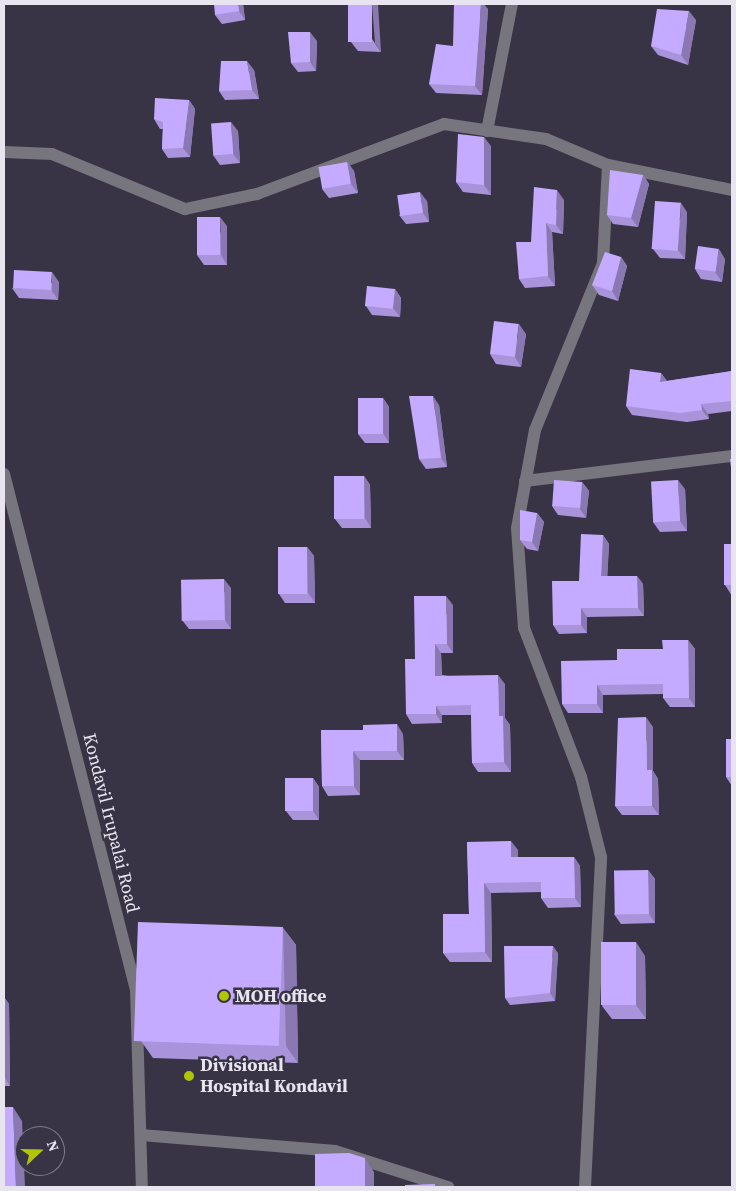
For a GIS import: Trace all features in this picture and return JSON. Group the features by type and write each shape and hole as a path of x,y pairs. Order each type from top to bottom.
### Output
{"street":[{"path":"487,131 512,4"},
{"path":"4,152 52,154 185,209 257,194 444,124 546,139 608,165 732,190"},
{"path":"585,1187 601,857 581,777 524,628 516,528 534,430 603,263 608,165"},
{"path":"525,481 732,456"},
{"name":"Kondavil Irupalai Road","path":"4,474 136,990 142,1187"},
{"path":"141,1135 335,1151 448,1187"}],"building":[{"path":"214,4 238,4 239,11 215,15"},
{"path":"348,4 372,4 372,42 348,42"},
{"path":"454,4 481,4 475,86 429,84 436,44 453,46"},
{"path":"657,9 689,11 681,55 651,46"},
{"path":"288,32 310,32 310,62 291,63"},
{"path":"221,61 247,61 252,90 219,91"},
{"path":"155,98 189,100 183,148 162,149 163,122 154,119"},
{"path":"231,122 233,154 213,155 211,123"},
{"path":"458,134 484,137 484,185 456,182"},
{"path":"347,162 351,184 322,189 318,167"},
{"path":"610,170 643,175 631,218 607,215"},
{"path":"534,187 557,190 556,225 546,223 548,276 519,279 516,242 531,242"},
{"path":"420,192 423,213 400,216 397,195"},
{"path":"655,201 681,203 678,251 652,249"},
{"path":"197,217 220,217 220,255 197,255"},
{"path":"698,246 719,249 716,272 695,269"},
{"path":"605,252 621,257 612,291 592,285"},
{"path":"14,270 52,272 51,290 13,288"},
{"path":"367,286 395,289 393,309 365,306"},
{"path":"494,321 519,324 515,357 490,354"},
{"path":"630,369 661,373 660,382 732,371 732,401 701,404 702,410 680,413 626,406"},
{"path":"409,396 433,396 441,458 419,459"},
{"path":"358,398 383,398 383,434 358,434"},
{"path":"730,459 732,459 732,476"},
{"path":"334,476 364,476 364,519 334,519"},
{"path":"554,480 582,482 580,508 552,506"},
{"path":"678,480 680,521 653,522 651,481"},
{"path":"520,510 537,513 532,542 520,540"},
{"path":"581,534 603,535 601,576 637,576 638,608 581,608 581,625 553,625 552,581 579,581"},
{"path":"724,544 732,544 732,585 724,585"},
{"path":"278,547 307,547 307,594 278,594"},
{"path":"224,579 225,620 182,621 181,580"},
{"path":"414,596 446,596 447,644 435,644 435,676 498,675 499,716 503,716 504,762 472,763 471,705 436,706 436,714 406,714 405,659 415,659"},
{"path":"662,640 688,640 689,698 663,698 663,684 597,685 597,704 562,704 561,661 617,660 617,649 663,649"},
{"path":"646,717 647,770 652,770 652,806 615,806 618,718"},
{"path":"397,724 397,751 353,751 354,786 322,786 321,730 363,730 363,725"},
{"path":"726,739 732,739 732,777 726,777"},
{"path":"285,778 313,778 313,811 285,811"},
{"path":"511,841 511,857 574,857 575,898 541,898 541,882 484,883 485,952 443,953 443,914 469,914 467,842"},
{"path":"648,870 649,914 615,915 614,871"},
{"path":"138,922 283,927 279,1046 134,1041"},
{"path":"601,942 636,942 636,1005 601,1005"},
{"path":"504,946 553,946 550,993 505,998"},
{"path":"4,1107 13,1107 16,1187 4,1187"},
{"path":"349,1153 365,1158 365,1187 315,1187 315,1154"},
{"path":"435,1184 435,1187 405,1187 405,1185"}],"place":[{"name":"MOH office","path":"224,996"},
{"name":"Divisional Hospital Kondavil","path":"189,1076"}]}
